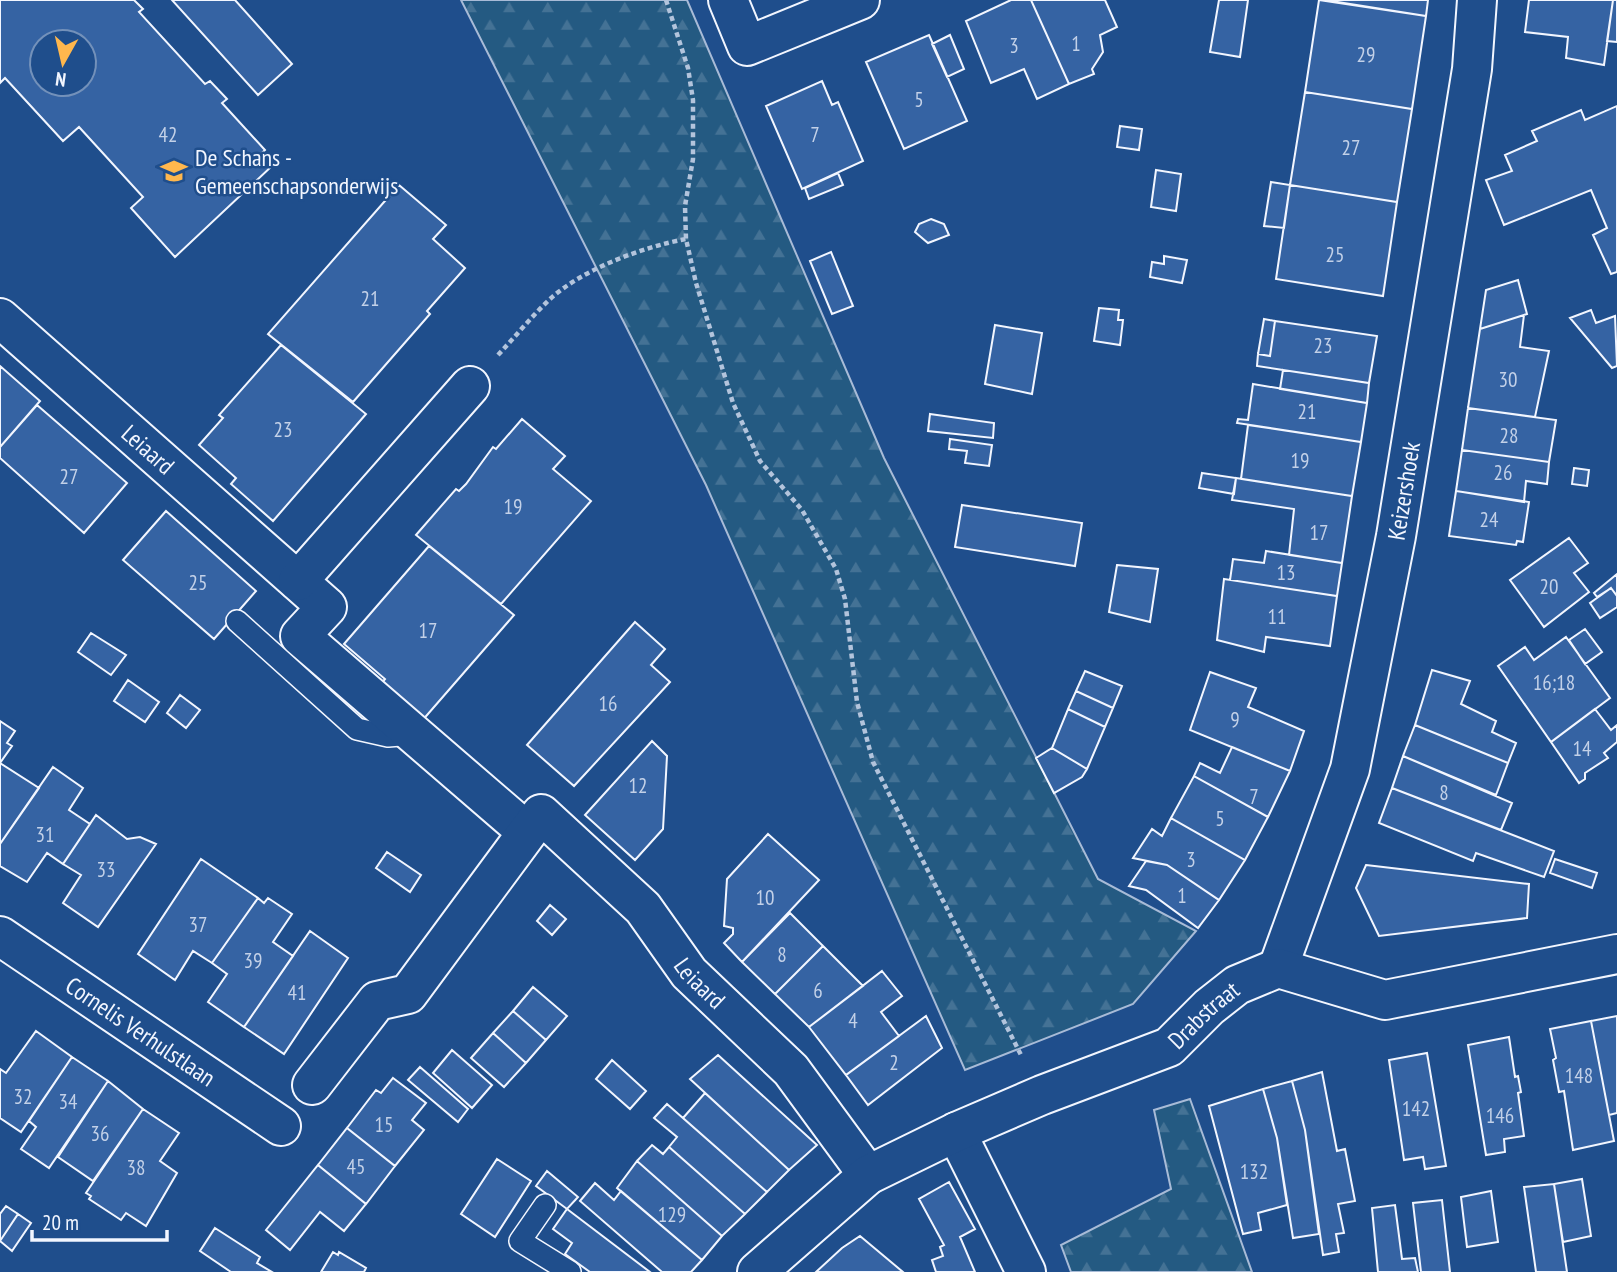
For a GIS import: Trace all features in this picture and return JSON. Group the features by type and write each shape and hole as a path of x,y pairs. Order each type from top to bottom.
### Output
{"street":[{"path":"728,0 747,46 860,0"},
{"name":"Keizershoek","path":"1278,968 1350,769 1398,523 1472,69 1477,0"},
{"name":"Leiaard","path":"0,318 327,607 300,636 526,831 541,814 643,908 689,973 791,1070 867,1175"},
{"path":"298,581 470,386"},
{"path":"312,1085 377,1001 408,994 526,831"},
{"name":"Cornelis Verhulstlaan","path":"0,936 281,1126"},
{"path":"1278,968 1385,1000 1617,954"},
{"name":"Drabstraat","path":"757,1272 867,1175 956,1132 1042,1095 1169,1047 1209,1007 1237,985 1278,968"},
{"path":"956,1132 1026,1272"}],"lane":[{"path":"237,621 357,729 387,736 413,734"},
{"path":"545,1205 520,1241 570,1272"}],"path":[{"path":"666,0 688,68 693,100 693,159 685,206 686,239 700,297 733,404 760,461 802,510 836,569 845,599 857,702 873,762 1042,1095"},
{"path":"470,386 551,298 608,264 640,251 686,239"}],"green space":[{"path":"461,0 687,0 884,458 1098,879 1196,931 1133,1004 965,1070 706,485"},
{"path":"1190,1099 1252,1272 1071,1272 1061,1245 1171,1189 1154,1110"}],"building":[{"path":"0,0 134,0 143,9 139,12 205,84 210,81 227,99 222,103 265,150 261,154 273,165 175,257 131,208 143,197 79,127 63,141 5,78 0,83"},
{"path":"172,0 235,0 292,64 258,95"},
{"path":"1011,0 1031,0 1069,84 1037,99 1024,69 991,83 966,21"},
{"path":"1031,0 1105,0 1117,27 1100,35 1103,52 1092,69 1094,74 1069,84"},
{"path":"1219,0 1248,0 1240,57 1210,52"},
{"path":"1319,0 1426,16 1412,109 1305,92"},
{"path":"1325,0 1428,0 1426,16"},
{"path":"1529,0 1613,0 1604,65 1566,58 1568,37 1525,32"},
{"path":"1613,0 1617,0 1617,42 1607,41"},
{"path":"929,35 967,121 904,149 866,62"},
{"path":"950,35 964,69 947,77 932,44"},
{"path":"822,81 832,105 838,102 863,161 802,189 766,106"},
{"path":"1305,92 1412,109 1397,202 1290,185"},
{"path":"1617,106 1617,272 1611,274 1593,235 1607,228 1591,190 1504,225 1486,180 1512,171 1505,155 1537,141 1532,131 1581,110 1585,120"},
{"path":"1120,126 1142,129 1139,150 1117,147"},
{"path":"1156,170 1181,174 1176,211 1151,207"},
{"path":"838,173 843,185 809,199 805,188"},
{"path":"1271,182 1290,185 1284,228 1264,226"},
{"path":"399,185 446,225 433,239 465,268 427,311 430,314 353,402 268,334"},
{"path":"1290,185 1397,202 1383,296 1276,279"},
{"path":"931,219 944,224 949,235 928,243 915,232 919,224"},
{"path":"831,252 853,306 832,314 810,261"},
{"path":"1164,256 1187,260 1182,283 1150,277 1152,262 1164,264"},
{"path":"1518,280 1527,314 1480,329 1486,290"},
{"path":"1099,308 1119,310 1118,320 1123,320 1120,345 1094,341"},
{"path":"1591,310 1596,323 1615,316 1617,366 1612,368 1570,318"},
{"path":"1524,315 1520,347 1549,351 1535,417 1468,408 1480,329"},
{"path":"1264,319 1275,321 1270,356 1258,354"},
{"path":"1275,321 1377,336 1369,383 1257,366 1258,354 1270,356"},
{"path":"995,325 1042,333 1032,394 985,384"},
{"path":"281,345 366,414 273,521 231,484 236,478 199,445 223,418 219,415"},
{"path":"0,366 40,401 0,447"},
{"path":"1283,370 1369,383 1367,403 1280,389"},
{"path":"1253,384 1367,403 1361,442 1237,423 1238,419 1248,420"},
{"path":"37,405 127,483 84,533 0,458 0,447"},
{"path":"1468,408 1556,420 1549,462 1462,450"},
{"path":"930,414 994,423 993,438 928,431"},
{"path":"522,419 565,456 553,469 591,501 501,604 416,535 456,489 459,491 466,484 493,447 496,449"},
{"path":"1248,425 1361,442 1352,496 1241,479"},
{"path":"950,439 992,445 989,466 965,463 967,451 949,449"},
{"path":"1462,450 1549,462 1547,484 1526,481 1524,502 1456,491"},
{"path":"1574,468 1589,470 1587,486 1572,484"},
{"path":"1202,473 1236,478 1234,494 1199,488"},
{"path":"1236,478 1352,496 1342,563 1289,555 1294,509 1232,500"},
{"path":"1456,491 1529,502 1523,542 1517,541 1516,545 1449,536"},
{"path":"962,505 1082,523 1075,566 955,547"},
{"path":"166,511 256,591 214,639 123,560"},
{"path":"1569,538 1588,563 1574,573 1589,592 1544,627 1510,580"},
{"path":"429,546 514,615 421,722 380,685 385,679 344,644"},
{"path":"1266,551 1342,563 1337,596 1230,580 1233,559 1264,563"},
{"path":"1117,565 1158,569 1150,622 1109,612"},
{"path":"1617,574 1617,596 1611,588 1597,597 1594,593"},
{"path":"1224,579 1337,596 1330,646 1266,637 1264,652 1217,640"},
{"path":"1611,588 1617,596 1617,607 1600,618 1590,603"},
{"path":"635,622 665,649 651,665 670,682 574,786 527,745"},
{"path":"1585,629 1602,652 1585,664 1569,640"},
{"path":"91,633 126,655 111,675 78,652"},
{"path":"1566,637 1610,698 1551,742 1498,666 1525,647 1534,660"},
{"path":"1432,670 1470,681 1461,704 1496,721 1492,732 1516,743 1508,763 1415,725"},
{"path":"1085,671 1122,686 1113,708 1076,691"},
{"path":"1210,672 1256,688 1248,707 1304,731 1290,771 1190,730"},
{"path":"128,680 159,702 145,722 114,701"},
{"path":"1076,691 1113,708 1105,727 1068,709"},
{"path":"180,695 200,710 186,728 167,713"},
{"path":"1068,709 1105,727 1087,769 1052,748"},
{"path":"1595,709 1611,730 1617,725 1617,742 1604,753 1608,758 1585,773 1585,779 1579,783 1551,742"},
{"path":"0,721 15,731 7,743 12,746 0,763"},
{"path":"1415,725 1508,763 1496,795 1403,756"},
{"path":"652,741 667,756 663,829 635,860 585,815"},
{"path":"1232,747 1290,771 1268,817 1194,776 1200,763 1220,773"},
{"path":"1052,748 1087,769 1082,777 1054,793 1036,758"},
{"path":"1403,756 1512,803 1501,830 1392,788"},
{"path":"0,763 39,788 0,844"},
{"path":"53,767 83,788 69,810 90,824 63,864 47,853 27,882 0,866 0,844"},
{"path":"1194,776 1268,817 1245,860 1171,818"},
{"path":"1392,788 1554,851 1544,877 1476,853 1473,861 1379,823"},
{"path":"96,815 127,839 140,837 156,844 98,927 63,903 81,875 63,864"},
{"path":"1171,818 1245,860 1219,900 1167,865 1133,858 1152,829 1162,836"},
{"path":"768,834 819,880 742,962 724,943 733,934 733,928 724,926 727,879"},
{"path":"387,852 421,875 410,892 376,868"},
{"path":"201,859 258,898 212,963 193,951 175,980 138,954"},
{"path":"1555,859 1597,873 1592,888 1550,873"},
{"path":"1146,861 1167,865 1219,900 1198,928 1146,890 1129,886"},
{"path":"1366,865 1529,884 1527,918 1379,936 1356,888"},
{"path":"258,898 264,903 268,898 292,914 273,942 293,956 244,1027 208,1002 227,974 212,963"},
{"path":"550,905 566,919 552,935 537,921"},
{"path":"790,913 823,946 775,994 742,962"},
{"path":"310,931 348,958 284,1054 244,1027"},
{"path":"823,946 863,986 809,1027 775,994"},
{"path":"882,971 902,996 881,1012 899,1036 846,1075 809,1027"},
{"path":"533,987 567,1016 546,1040 513,1011"},
{"path":"513,1011 546,1040 526,1063 493,1033"},
{"path":"926,1016 942,1048 868,1105 846,1075"},
{"path":"1617,1016 1617,1113 1609,1115 1591,1021"},
{"path":"1591,1021 1614,1141 1573,1150 1564,1091 1559,1092 1550,1029"},
{"path":"36,1031 72,1057 21,1132 0,1118 0,1069 6,1073"},
{"path":"493,1033 526,1063 504,1087 471,1058"},
{"path":"1509,1037 1515,1077 1518,1076 1521,1092 1518,1093 1524,1136 1504,1139 1505,1152 1486,1155 1468,1045"},
{"path":"452,1050 492,1085 472,1108 433,1073"},
{"path":"1427,1053 1446,1166 1425,1169 1423,1157 1404,1160 1389,1060"},
{"path":"718,1055 817,1145 789,1170 690,1079"},
{"path":"72,1057 108,1081 49,1168 21,1149 36,1127 29,1121"},
{"path":"612,1060 646,1091 630,1109 596,1079"},
{"path":"420,1067 468,1109 458,1122 408,1080"},
{"path":"1322,1072 1337,1151 1345,1149 1355,1201 1338,1204 1344,1233 1336,1234 1339,1252 1323,1255 1305,1130 1292,1081"},
{"path":"393,1078 426,1103 412,1120 424,1130 395,1166 347,1128 376,1090 381,1093"},
{"path":"108,1081 143,1109 93,1181 58,1157"},
{"path":"1292,1081 1305,1130 1319,1234 1293,1238 1277,1138 1263,1089"},
{"path":"1263,1089 1277,1138 1287,1205 1258,1213 1261,1230 1243,1234 1209,1106"},
{"path":"705,1093 789,1170 767,1192 683,1118"},
{"path":"667,1104 767,1192 745,1214 669,1147 677,1137 654,1118"},
{"path":"143,1109 179,1133 160,1161 177,1173 146,1226 126,1213 121,1220 89,1199 91,1196 86,1193"},
{"path":"347,1128 395,1166 366,1204 318,1165"},
{"path":"652,1145 663,1154 669,1147 745,1214 722,1236 637,1161"},
{"path":"497,1159 531,1181 495,1237 461,1214"},
{"path":"637,1161 722,1236 702,1260 617,1188"},
{"path":"318,1165 366,1204 344,1231 320,1212 290,1250 266,1230"},
{"path":"547,1171 578,1197 567,1209 536,1186"},
{"path":"1582,1179 1591,1236 1563,1242 1554,1184"},
{"path":"949,1182 975,1229 960,1237 975,1272 936,1272 932,1260 943,1256 940,1247 944,1245 919,1199"},
{"path":"595,1183 614,1200 621,1191 702,1260 691,1272 662,1272 580,1201"},
{"path":"1554,1184 1567,1272 1536,1272 1524,1187"},
{"path":"1491,1191 1498,1242 1467,1247 1461,1197"},
{"path":"1442,1200 1450,1272 1421,1272 1413,1203"},
{"path":"1395,1205 1402,1259 1415,1258 1418,1272 1378,1272 1372,1208"},
{"path":"6,1206 18,1214 0,1241 0,1214"},
{"path":"567,1209 650,1272 590,1272 565,1254 572,1243 553,1229"},
{"path":"18,1214 31,1223 12,1251 0,1241"},
{"path":"215,1228 260,1257 257,1263 272,1272 231,1272 200,1251"},
{"path":"860,1236 903,1272 816,1272 842,1248"},
{"path":"333,1252 338,1255 339,1252 366,1268 364,1272 321,1272"}],"place":[{"name":"De Schans - Gemeenschapsonderwijs","path":"174,171"}]}
